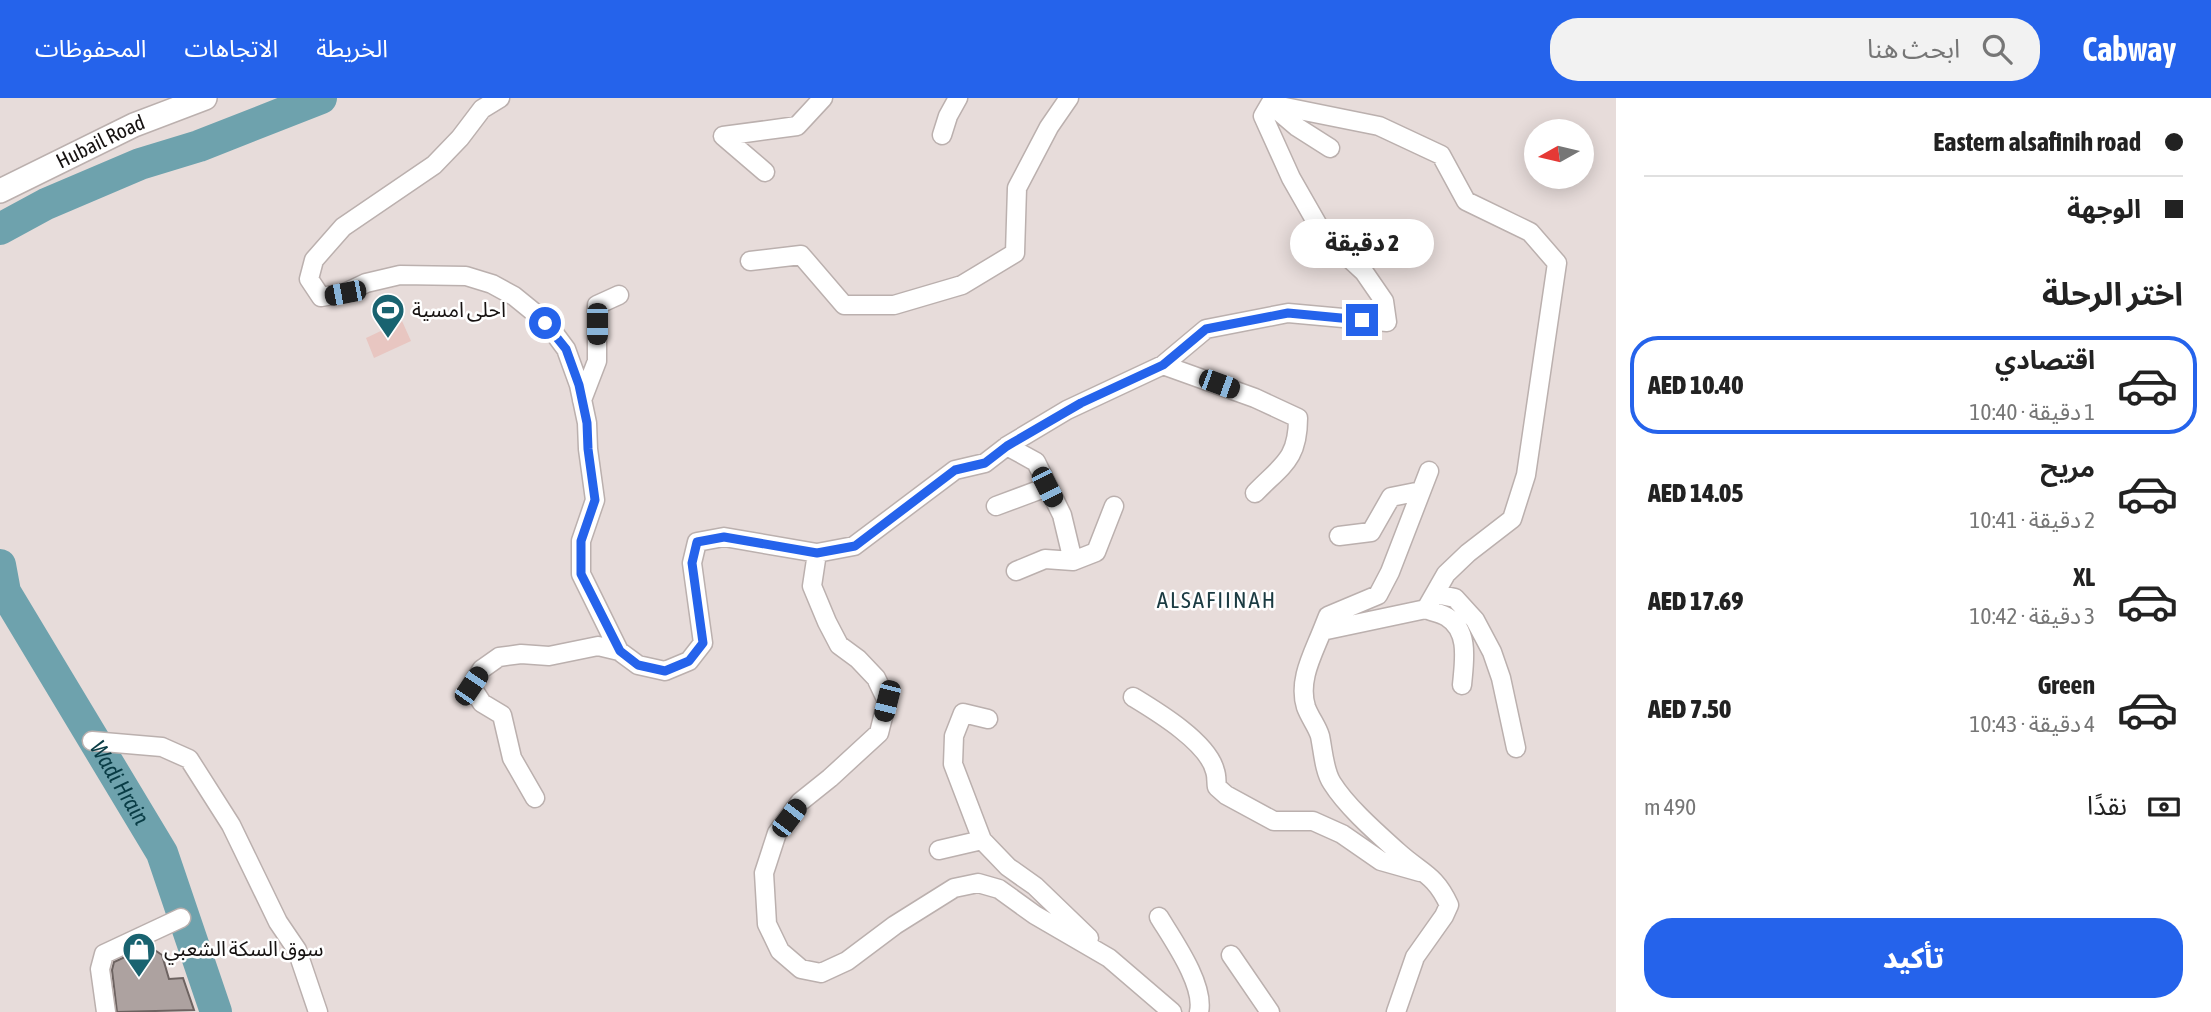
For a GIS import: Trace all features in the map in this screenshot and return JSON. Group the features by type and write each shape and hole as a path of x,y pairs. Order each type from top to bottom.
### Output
{"street":[{"name":"Hubail Road","path":"0,191 134,125 205,98"},
{"path":"500,98 482,109 460,138 433,165 343,227 314,260 309,279 321,297 345,293 366,283 400,275 466,276 492,284 514,296 552,331 566,349 587,423 595,500 581,541 581,574 620,651"},
{"path":"765,172 723,136 797,126 823,98"},
{"path":"942,135 958,98"},
{"path":"750,261 801,255 844,305 894,305 962,285 1015,253 1017,188 1049,127 1069,98"},
{"path":"1270,104 1297,127 1330,148"},
{"path":"535,798 512,758 502,715 482,703 471,686 482,669 499,657 521,654 549,656 598,646 620,651 638,665 665,671 689,661 703,643 692,563 697,542 724,537 817,553 855,546 955,470 985,463 1007,446 1094,396 1163,365 1206,329 1288,313 1387,322 1384,301 1364,272 1323,234 1291,178 1263,116 1270,104"},
{"path":"1270,104 1379,126 1441,155 1466,201 1530,232 1557,263 1526,475 1512,519 1468,552 1446,574 1426,609"},
{"path":"582,400 597,361 597,305 619,295"},
{"path":"1163,365 1255,398 1298,418 1298,439 1289,460 1255,493"},
{"path":"1007,446 1036,462 1062,515 1073,561"},
{"path":"1396,1012 1415,957 1449,905 1441,887 1357,812 1331,781 1319,732 1307,710 1302,691 1307,670 1328,616 1378,596 1429,471"},
{"path":"996,506 1047,487"},
{"path":"1339,536 1371,532 1391,497 1421,491"},
{"path":"1016,571 1045,559 1073,561 1096,552 1114,506"},
{"path":"817,553 812,586 827,622 839,645 858,659 876,678 887,701 879,733 831,778 800,802 777,833 764,873 767,923 780,951 801,969 821,972 847,961 895,925 954,888 978,883 999,889 1035,915 1109,958"},
{"path":"1436,594 1455,598 1475,620 1492,652 1502,678 1516,748"},
{"path":"1322,631 1426,609 1447,617 1462,632 1465,658 1462,685"},
{"path":"1133,697 1171,720 1204,752 1215,768 1217,787 1226,795 1274,821 1312,821 1342,834 1381,862 1427,873"},
{"path":"988,719 963,713 954,736 953,764 982,839 1007,867 1035,886 1109,958 1172,1012"},
{"path":"92,741 162,747 189,760 231,825 278,922 297,950 318,1012"},
{"path":"939,850 982,839"},
{"path":"1159,917 1185,960 1201,1002 1199,1012"},
{"path":"106,1012 100,969 104,954 181,918"},
{"path":"1231,955 1269,1012"}],"shaded area":[{"name":"احلى امسية","path":"402,321 411,341 374,358 366,338"}],"building":[{"name":"سوق السكة الشعبي","path":"149,946 162,955 169,979 183,978 194,1010 117,1012 112,970 114,962"}],"waterway":[{"path":"0,229 46,204 140,164 199,146 321,98"},
{"name":"Wadi Hrain","path":"0,565 5,592 162,853 216,1012"}],"place":[{"name":"احلى امسية","path":"388,340"},
{"name":"سوق السكة الشعبي","path":"139,979"}],"district":[{"name":"ALSAFIINAH","path":"1217,600"}],"route":[{"path":"545,323 566,349 579,385 587,423 595,500 581,541 581,574 620,651 638,665 665,671 689,661 703,643 692,563 697,542 724,537 817,553 855,546 955,470 985,463 1007,446 1067,410 1163,365 1206,329 1288,313 1362,320"}]}
